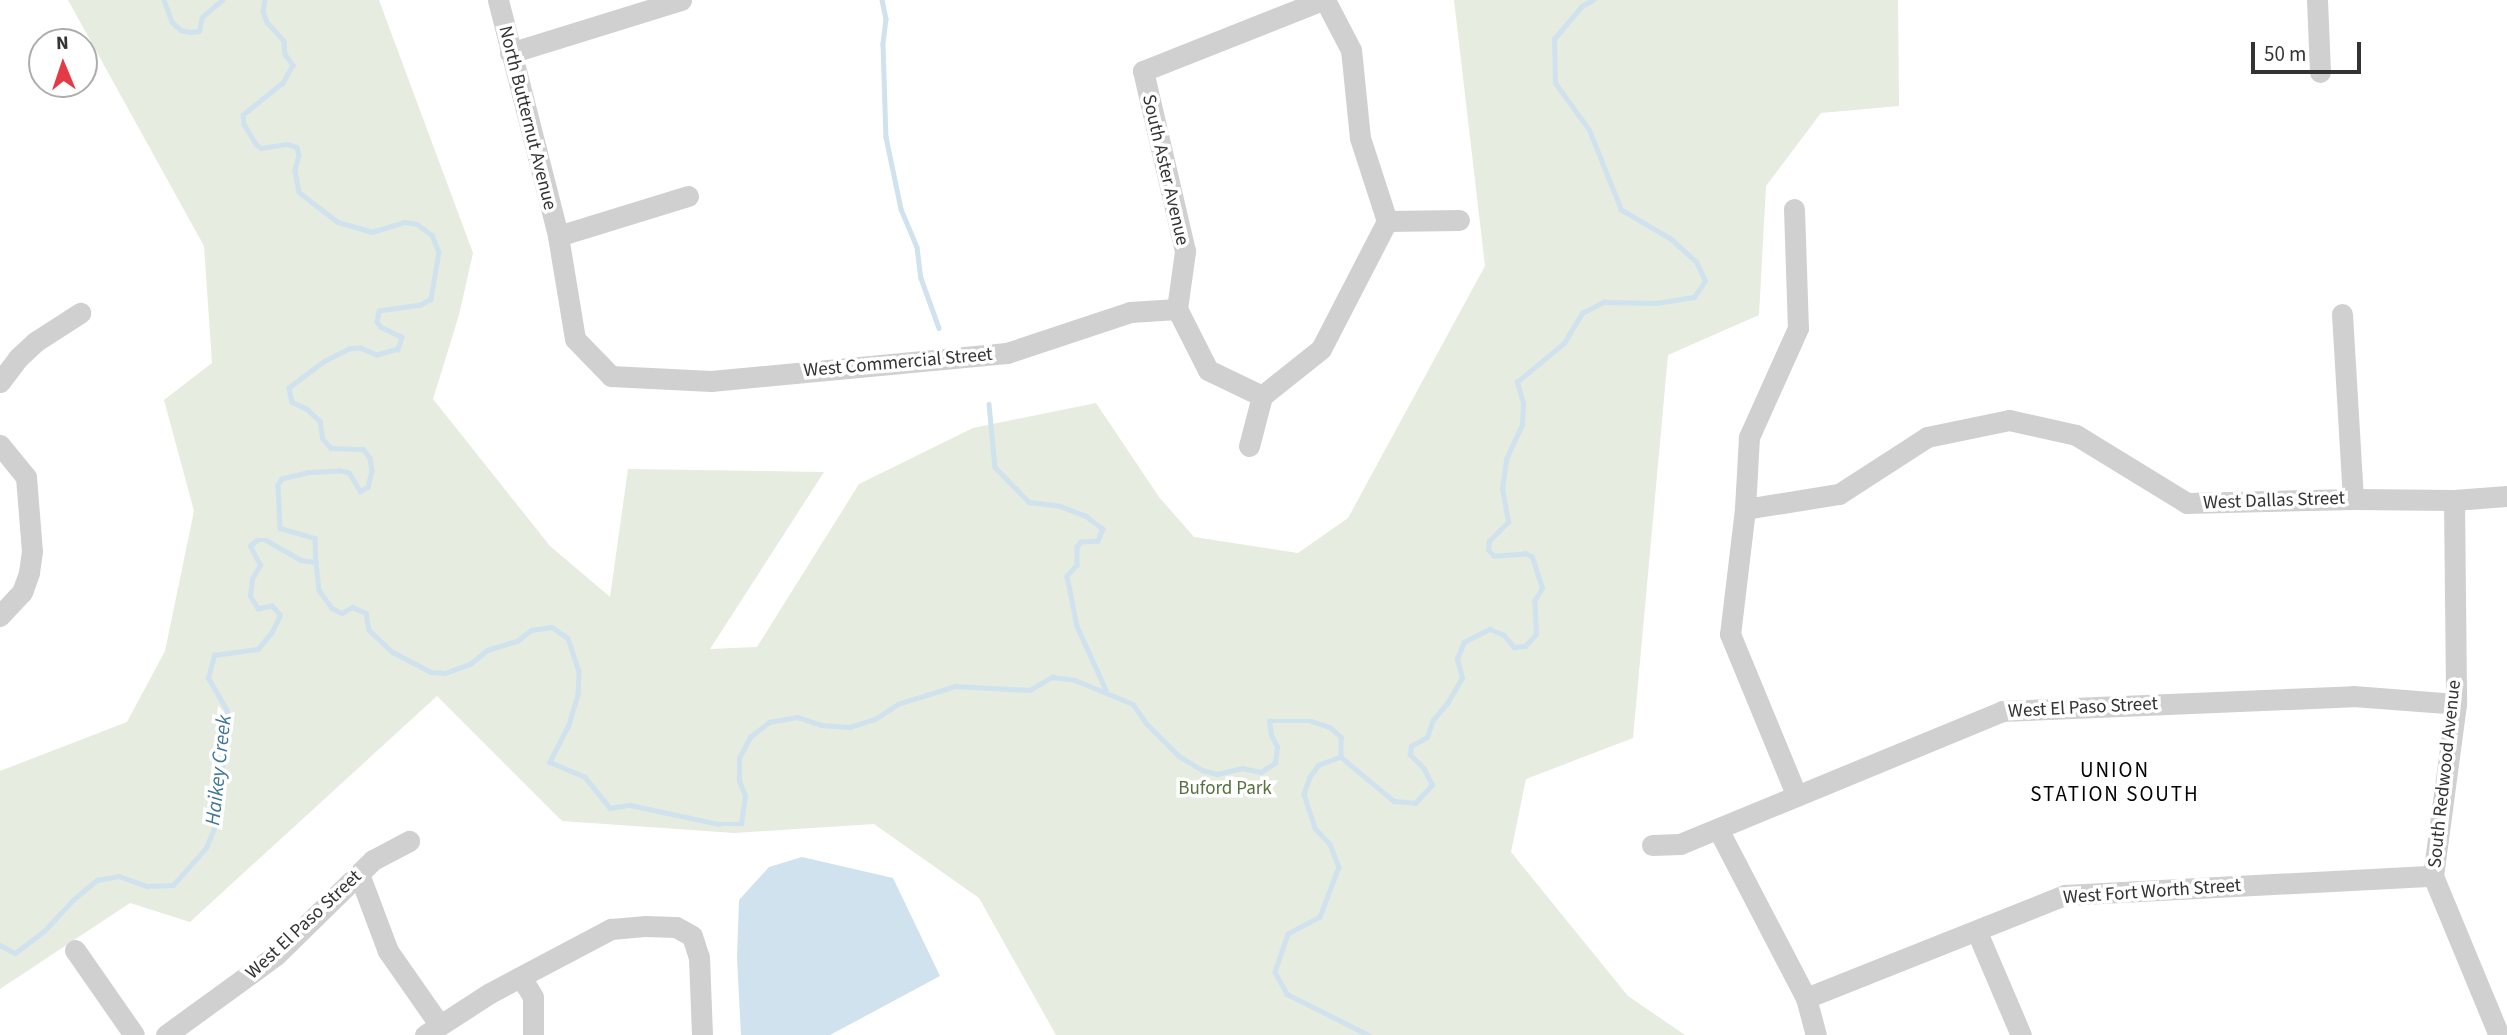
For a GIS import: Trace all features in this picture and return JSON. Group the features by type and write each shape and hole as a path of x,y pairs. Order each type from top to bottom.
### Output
{"street":[{"name":"North Butternut Avenue","path":"498,0 558,236 575,339 611,376"},
{"path":"510,53 681,0"},
{"path":"1249,446 1262,396 1321,349 1387,221 1360,138 1351,50 1324,0"},
{"name":"South Aster Avenue","path":"1177,309 1185,251 1143,71 1324,0"},
{"path":"2317,0 2320,72"},
{"path":"558,236 688,196"},
{"path":"1794,209 1798,328 1749,437 1745,509 1730,634 1796,794"},
{"path":"1387,221 1459,220"},
{"path":"1177,309 1208,370 1262,396"},
{"name":"West Commercial Street","path":"611,376 711,381 1007,353 1130,312 1177,309"},
{"path":"0,382 18,358 35,342 80,313"},
{"path":"2342,314 2353,499"},
{"name":"West Dallas Street","path":"1745,509 1839,494 1927,438 2009,420 2076,436 2187,503 2353,499 2454,500 2507,496"},
{"path":"0,445 26,477 32,551 22,592 0,616"},
{"name":"South Redwood Avenue","path":"2454,500 2456,704 2432,876 2499,1035"},
{"name":"West El Paso Street","path":"1652,845 1679,844 2002,711 2353,696 2456,704"},
{"path":"1718,828 1806,998 1816,1035"},
{"name":"West El Paso Street","path":"166,1035 276,956 373,860 409,841"},
{"path":"359,874 388,951 432,1030 521,977 611,929 644,926 676,928 692,936 699,957 702,1035"},
{"name":"West Fort Worth Street","path":"1806,998 2065,895 2432,876"},
{"path":"1977,932 2021,1035"},
{"path":"75,950 134,1035"},
{"path":"521,977 533,997 534,1035"}],"green space":[{"name":"Buford Park","path":"68,0 379,0 473,253 459,315 433,399 550,546 610,597 628,469 824,472 710,649 757,647 859,484 973,428 1096,403 1159,497 1194,537 1298,553 1348,518 1485,266 1454,0 1898,0 1899,106 1821,113 1766,186 1759,315 1668,355 1633,738 1526,779 1511,852 1628,996 1685,1035 1056,1035 979,898 874,824 734,833 562,821 437,696 190,922 130,903 0,989 0,771 127,722 165,651 194,511 164,400 212,363 204,246 98,54 98,28 83,28"}],"water":[{"path":"802,857 893,878 940,976 830,1035 741,1035 737,958 739,900 769,867"}],"waterway":[{"name":"Haikey Creek","path":"164,0 172,22 181,30 190,32 199,31 202,17 222,0"},
{"name":"Haikey Creek","path":"265,0 263,11 267,22 284,41 285,54 293,65 283,83 243,115 244,124 256,144 261,148 287,144 297,147 299,155 295,170 299,192 338,222 372,232 405,222 417,224 432,235 439,252 431,299 421,305 379,311 377,322 381,327 402,337 398,349 377,355 360,348 349,349 325,361 289,388 292,402 307,409 320,421 323,439 331,448 363,449 370,458 372,471 368,487 360,492 349,473 340,471 307,473 282,479 278,485 280,528 315,538 316,562"},
{"path":"882,0 886,19 883,44 886,137 901,209 917,247 921,278 939,328"},
{"path":"1341,757 1394,801 1415,803 1432,785 1424,769 1410,755 1411,746 1427,737 1433,720 1448,702 1462,678 1457,659 1464,642 1490,629 1504,635 1514,647 1525,646 1536,634 1534,601 1542,588 1532,557 1526,554 1494,556 1488,550 1489,541 1508,522 1502,489 1506,459 1522,424 1523,403 1517,382 1564,343 1582,313 1604,302 1656,303 1694,297 1705,281 1696,262 1669,238 1621,210 1589,130 1555,83 1554,39 1582,6 1593,0"},
{"path":"989,404 995,467 1029,502 1060,506 1086,516 1103,529 1098,541 1081,542 1077,547 1077,565 1067,576 1077,626 1106,690"},
{"name":"Haikey Creek","path":"0,945 15,953 44,931 73,900 97,880 119,876 147,886 173,885 206,848 217,821 227,711 208,678 214,655 258,649 272,632 280,615 272,606 258,609 250,596 252,579 260,565 250,546 257,540 266,540 301,560 316,562 319,590 332,608 342,613 352,607 366,613 369,630 393,652 431,672 445,673 470,664 487,650 517,641 531,630 552,627 568,638 579,671 578,694 569,725 550,762 585,777 610,808 630,805 719,824 741,824 745,796 739,780 739,758 750,737 769,722 797,717 821,725 850,727 875,719 898,704 955,686 1030,690 1052,677 1075,680 1133,704 1147,724 1179,756 1202,770 1217,774 1242,768 1261,772 1275,763 1277,747 1271,735 1269,721 1311,721 1330,727 1341,737 1341,757 1319,765 1310,777 1304,794 1315,828 1330,844 1339,867 1320,917 1288,934 1275,972 1287,994 1369,1035"}],"district":[{"name":"UNION STATION SOUTH","path":"2115,782"}]}
